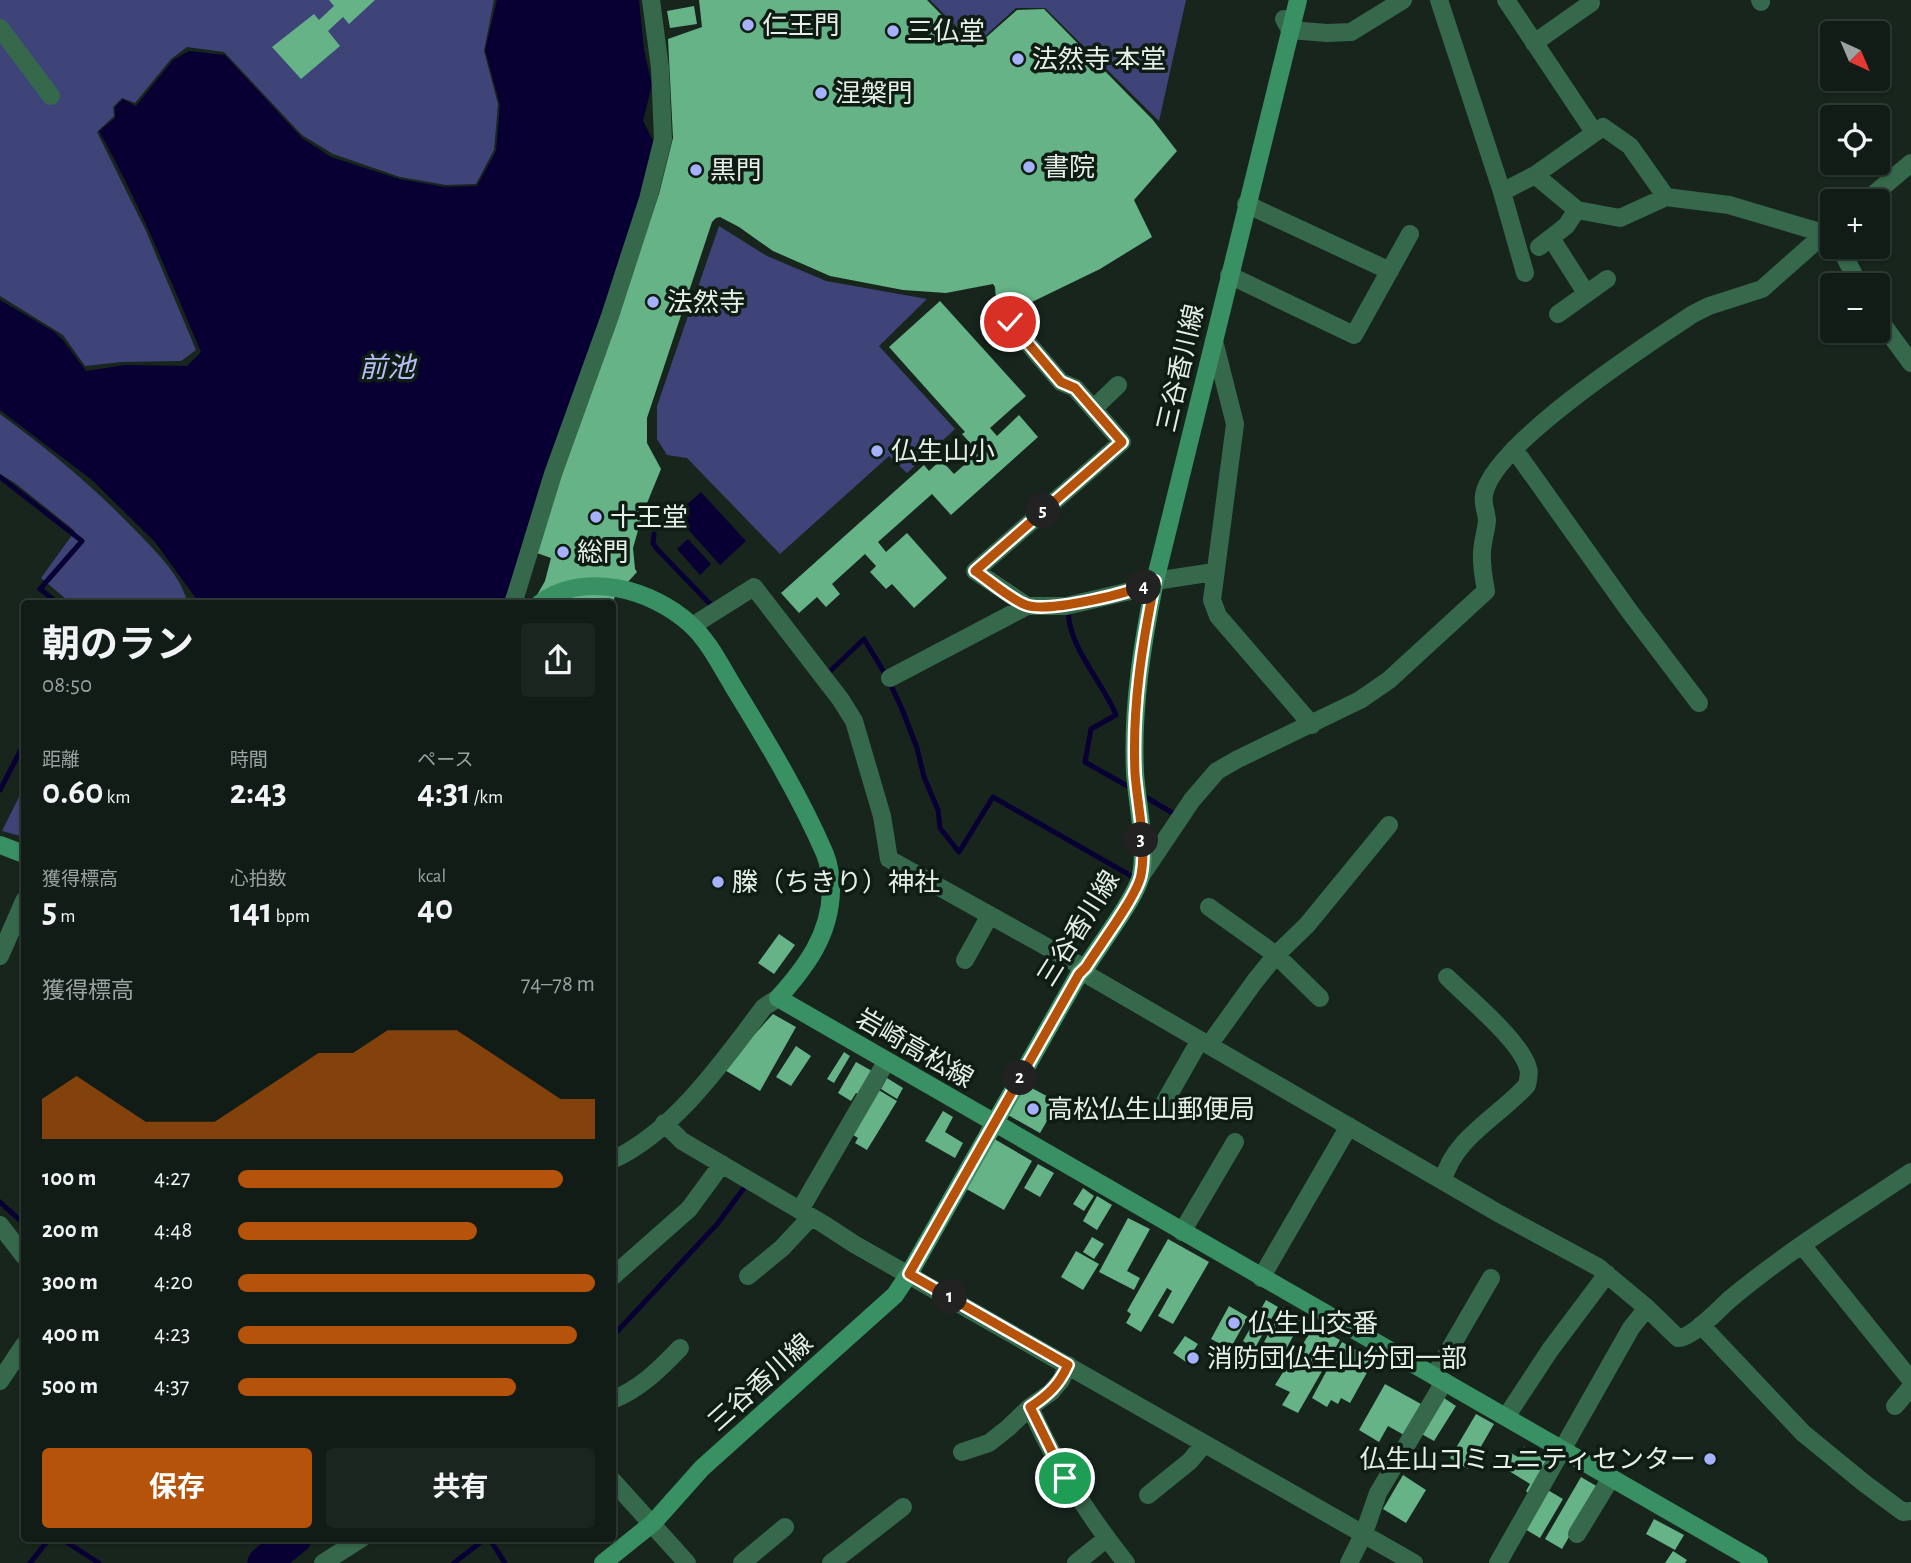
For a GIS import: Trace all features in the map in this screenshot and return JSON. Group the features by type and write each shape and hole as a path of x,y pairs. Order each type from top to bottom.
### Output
{"main road":[{"name":"三谷香川線","path":"603,1563 653,1523 702,1468 895,1294 1083,970 1133,893 1141,876 1135,772 1140,653 1287,24 1298,0"},
{"path":"544,600 552,593 573,586 609,587 646,596 692,626 719,663 767,741 826,858 831,890 827,920 817,949 778,998"},
{"path":"0,845 21,854"},
{"name":"岩崎高松線","path":"778,998 1759,1563"}],"street":[{"path":"514,600 553,474 610,316 648,199 663,139 660,68 651,0"},
{"path":"1287,24 1326,33 1351,32 1403,0"},
{"path":"1439,0 1502,192 1525,273"},
{"path":"1506,0 1594,132"},
{"path":"1534,43 1591,3"},
{"path":"0,28 51,96"},
{"path":"1502,192 1535,175 1603,127 1630,146 1666,197"},
{"path":"1880,189 1911,163"},
{"path":"1535,175 1577,210 1620,218 1666,197 1729,205 1820,231"},
{"path":"1246,204 1390,271"},
{"path":"1577,210 1566,226 1545,243 1586,293"},
{"path":"1229,275 1354,335 1410,234"},
{"path":"1141,876 1192,800 1217,771 1360,700 1390,680 1486,591 1482,555 1487,520 1483,496 1499,465 1514,449 1583,389 1693,314 1762,289 1820,241"},
{"path":"1558,314 1607,279"},
{"path":"1010,322 1061,382 1075,388 1122,442 975,571 1027,606"},
{"path":"1890,334 1911,363"},
{"path":"1214,341 1235,424 1212,600 1218,616 1312,725"},
{"path":"1093,409 1118,385"},
{"path":"1514,449 1630,612 1699,703"},
{"path":"890,678 1027,606 1066,606 1143,588 1155,581 1214,572"},
{"path":"692,626 754,587 841,700 853,721 882,816 889,859 1081,966 1086,974 1607,1274 1678,1338 1684,1338 1802,1245 1911,1172"},
{"path":"1159,1112 1205,1043 1389,825"},
{"path":"1209,907 1276,956 1320,998"},
{"path":"0,956 21,908"},
{"path":"965,960 990,915"},
{"path":"1443,1181 1446,1166 1463,1143 1527,1085 1529,1070 1502,1031 1447,977"},
{"path":"616,1158 664,1124 697,1092 764,1007 778,998"},
{"path":"748,1276 782,1248 806,1213 886,1062"},
{"path":"664,1124 682,1141 854,1244 1364,1533 1394,1558 1414,1563"},
{"path":"1261,1278 1349,1126"},
{"path":"1182,1232 1235,1142"},
{"path":"616,1274 689,1209 722,1164"},
{"path":"0,1225 21,1252"},
{"path":"1802,1245 1911,1380"},
{"path":"1506,1417 1550,1350 1607,1274"},
{"path":"1349,1563 1364,1533 1378,1493 1491,1278"},
{"path":"1498,1563 1631,1328 1647,1308"},
{"path":"1701,1325 1803,1433 1903,1512 1911,1511"},
{"path":"616,1398 628,1394 659,1371 680,1348"},
{"path":"0,1381 21,1350"},
{"path":"962,1452 989,1443 1051,1392 1068,1365"},
{"path":"1895,1406 1911,1387"},
{"path":"1030,1407 1065,1478 1106,1539 1126,1563"},
{"path":"1148,1495 1190,1461 1204,1444"},
{"path":"1577,1534 1611,1478"},
{"path":"616,1484 687,1563"},
{"path":"831,1563 903,1507"},
{"path":"743,1563 785,1527"},
{"path":"1076,1563 1106,1539"},
{"path":"323,1563 356,1542"}],"shaded area":[{"path":"0,0 494,0 484,51 498,104 494,150 476,184 446,185 400,177 333,154 302,135 224,52 187,47 171,59 135,103 122,98 113,107 114,116 97,132 146,231 196,350 181,361 85,366 63,335 0,296"},
{"path":"930,0 1186,0 1159,121 1045,8 1016,8 975,45"},
{"path":"719,226 767,256 826,281 927,299 879,346 955,429 907,473 889,456 780,554 687,458 667,455 657,439 657,406"},
{"path":"0,414 106,501 168,566 187,600 67,600 41,578 75,531 0,474"},
{"path":"21,793 21,836 2,831"}],"water":[{"name":"前池","path":"497,0 639,0 644,50 652,85 643,121 658,150 504,600 197,600 155,542 92,480 0,410 0,300 53,331 86,371 125,365 187,366 201,352 140,212 99,131 115,118 115,107 123,99 136,106 173,60 189,51 225,55 302,138 331,157 399,179 445,187 477,186 496,151 500,105 485,50"},
{"path":"701,492 746,541 720,565 675,515"},
{"path":"688,539 711,564 700,575 677,549"}],"building":[{"path":"329,0 375,0 349,24 343,17 328,31 340,46 301,79 272,47 314,14 319,20 334,6"},
{"name":"法然寺","path":"699,0 927,0 974,48 1017,10 1044,9 1153,120 1177,151 1134,200 1152,237 1100,269 1005,315 996,300 993,284 946,293 903,290 830,276 773,251 739,227 720,217 716,218 712,222 647,418 647,443 661,469 643,513 633,548 637,572 614,600 534,600 545,581 551,558 534,552 659,194 673,138 668,39 702,27"},
{"path":"694,6 697,24 670,28 667,11"},
{"path":"940,301 1026,396 990,428 997,436 1019,415 1038,437 951,515 932,494 878,542 886,552 907,533 947,578 914,608 892,584 886,589 870,572 876,566 865,554 832,584 840,594 826,607 817,597 799,613 781,593 924,465 929,471 941,460 954,474 989,443 982,435 972,445 962,434 965,432 889,347"},
{"path":"779,934 795,945 774,974 758,963"},
{"path":"773,1014 796,1027 760,1091 723,1069"},
{"path":"796,1046 811,1056 791,1086 776,1077"},
{"path":"844,1052 850,1056 834,1083 827,1079"},
{"path":"856,1062 872,1071 859,1095 856,1093 851,1101 838,1093"},
{"path":"887,1078 903,1088 897,1099 881,1089"},
{"path":"1026,1085 1058,1102 1040,1133 1008,1115"},
{"path":"877,1089 897,1101 867,1150 855,1143 858,1138 850,1133"},
{"path":"943,1111 953,1117 945,1132 963,1143 955,1158 925,1141"},
{"path":"991,1137 1032,1161 1004,1210 963,1187"},
{"path":"1038,1164 1054,1173 1040,1197 1024,1188"},
{"path":"1083,1188 1094,1196 1084,1211 1073,1204"},
{"path":"1097,1196 1112,1205 1097,1230 1083,1221"},
{"path":"1128,1218 1150,1229 1127,1271 1140,1278 1134,1290 1099,1272"},
{"path":"1092,1237 1104,1244 1094,1259 1083,1252"},
{"path":"1168,1239 1209,1262 1173,1324 1158,1316 1172,1291 1167,1288 1141,1332 1126,1323 1131,1314 1127,1311"},
{"path":"1076,1251 1099,1264 1083,1290 1061,1277"},
{"path":"1266,1300 1278,1307 1255,1348 1243,1341"},
{"path":"1229,1306 1248,1317 1230,1349 1211,1339"},
{"path":"1283,1307 1303,1318 1284,1353 1264,1342"},
{"path":"1314,1326 1340,1340 1298,1413 1282,1405 1290,1392 1275,1385"},
{"path":"1185,1336 1198,1344 1186,1362 1173,1353"},
{"path":"1342,1342 1374,1360 1350,1403 1341,1398 1338,1404 1331,1400 1327,1407 1312,1398"},
{"path":"1385,1384 1421,1404 1404,1435 1388,1426 1379,1442 1359,1430"},
{"path":"1441,1396 1456,1406 1434,1441 1418,1432"},
{"path":"1476,1414 1494,1424 1468,1469 1450,1458"},
{"path":"1524,1447 1549,1462 1529,1494 1526,1491 1530,1484 1509,1471 1512,1466 1503,1461 1509,1452 1518,1457"},
{"path":"1403,1475 1426,1490 1406,1523 1383,1509"},
{"path":"1581,1477 1598,1487 1562,1549 1545,1539"},
{"path":"1546,1489 1563,1499 1540,1538 1523,1528"},
{"path":"1654,1519 1684,1535 1675,1550 1646,1534"},
{"path":"1673,1551 1687,1560 1685,1563 1665,1563"}],"waterway":[{"path":"0,477 82,541 40,589 54,600"},
{"path":"654,534 653,543 657,549 712,606 714,605"},
{"path":"1068,611 1074,639 1116,715 1091,729 1085,762 1131,788"},
{"path":"827,674 864,639 902,709 917,748 924,777 938,810 940,828 959,852 993,797 1133,877 1135,875"},
{"path":"0,790 21,750"},
{"path":"1142,795 1176,815"},
{"path":"616,1333 718,1223 747,1184"},
{"path":"0,1202 21,1221"},
{"path":"30,1563 47,1542"},
{"path":"66,1542 99,1563"},
{"path":"264,1563 290,1542"},
{"path":"454,1563 481,1542"},
{"path":"492,1542 505,1563"}],"place":[{"name":"仁王門","path":"748,25"},
{"name":"三仏堂","path":"893,31"},
{"name":"法然寺 本堂","path":"1018,59"},
{"name":"涅槃門","path":"821,93"},
{"name":"書院","path":"1029,167"},
{"name":"黒門","path":"696,170"},
{"name":"法然寺","path":"653,302"},
{"name":"仏生山小","path":"877,451"},
{"name":"十王堂","path":"596,517"},
{"name":"総門","path":"563,552"},
{"name":"榺（ちきり）神社","path":"718,882"},
{"name":"高松仏生山郵便局","path":"1033,1109"},
{"name":"仏生山交番","path":"1234,1323"},
{"name":"消防団仏生山分団一部","path":"1193,1358"},
{"name":"仏生山コミュニティセンター","path":"1710,1459"}],"route":[{"path":"1010,322 1061,382 1075,388 1122,442 975,571 1027,606 1066,606 1143,588 1155,581 1140,653 1135,724 1141,876 1133,893 1079,974 909,1274 1068,1365 1051,1392 1030,1407 1065,1478"}]}
